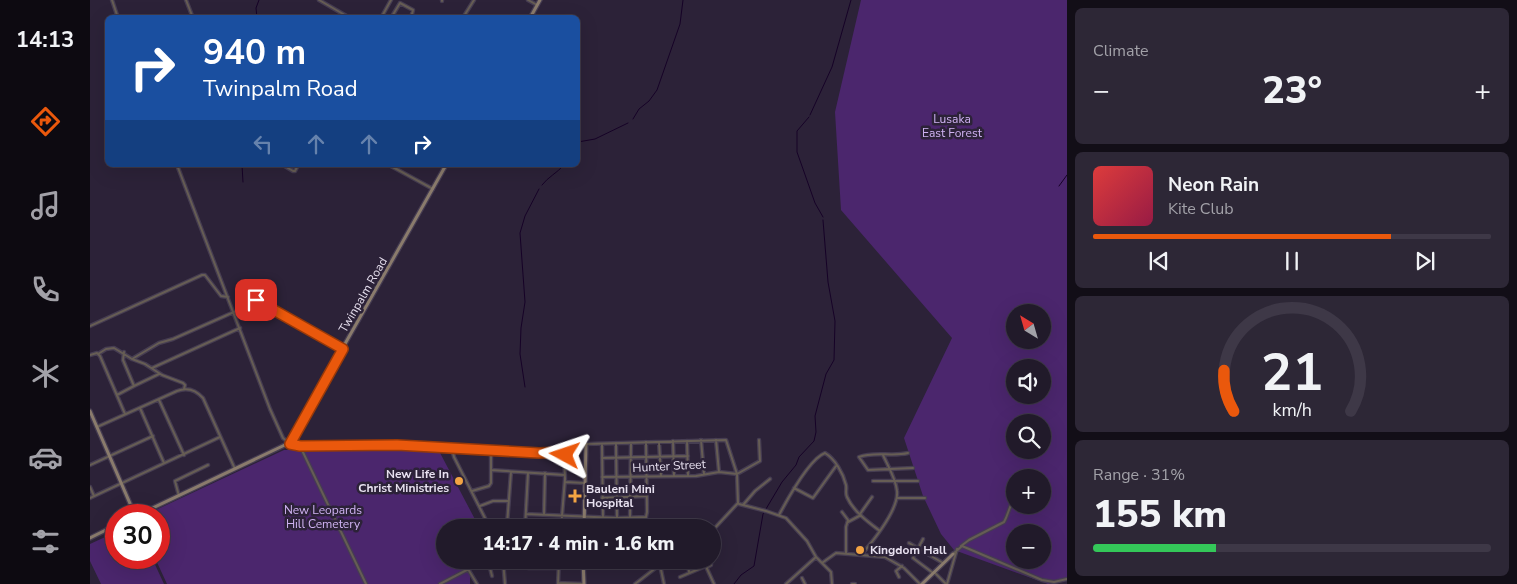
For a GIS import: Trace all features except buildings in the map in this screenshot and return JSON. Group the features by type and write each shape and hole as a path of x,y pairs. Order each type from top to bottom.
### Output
{"street":[{"path":"112,0 117,15"},
{"path":"186,0 192,15"},
{"path":"319,0 345,15"},
{"path":"383,15 391,0"},
{"path":"465,15 474,0"},
{"path":"528,0 537,5"},
{"path":"532,15 540,0"},
{"path":"393,15 400,4 413,10 412,15"},
{"path":"178,167 275,420 283,438 289,443 300,446 397,445 555,454 564,452 569,446 586,444 726,440 737,474 738,504 721,522"},
{"path":"286,167 293,172 297,167"},
{"path":"393,167 433,189"},
{"name":"Twinpalm Road","path":"289,443 445,167"},
{"path":"90,326 202,275 207,277 221,296 228,297"},
{"path":"240,284 242,292 343,349"},
{"path":"132,359 159,342 173,339 234,312"},
{"path":"152,368 240,328"},
{"path":"90,355 114,348 124,352 132,359 183,383 185,385 184,389"},
{"path":"124,352 123,360 134,386"},
{"path":"98,354 125,414"},
{"path":"117,395 160,373"},
{"path":"90,427 184,389 192,390 203,398 235,469"},
{"path":"159,399 184,454"},
{"path":"140,408 164,463"},
{"path":"90,411 108,456 131,504"},
{"path":"90,465 153,436"},
{"path":"90,498 220,437"},
{"path":"701,440 704,474"},
{"path":"716,440 719,472"},
{"path":"737,474 760,461 759,440"},
{"path":"673,441 674,476"},
{"path":"687,441 688,476"},
{"path":"526,514 603,518 646,517 646,442"},
{"path":"659,442 661,476"},
{"path":"161,504 289,443"},
{"path":"616,443 617,518"},
{"path":"630,443 630,518"},
{"path":"585,517 586,444"},
{"path":"602,444 603,518"},
{"path":"300,446 366,584"},
{"path":"452,448 454,457 486,519"},
{"path":"472,491 490,485 491,451"},
{"path":"562,519 565,482 564,452"},
{"path":"779,515 794,488 821,454 826,453 843,475 847,496 860,515 880,530"},
{"path":"908,453 859,456 868,470 913,468"},
{"path":"862,554 877,537 897,498 897,488 883,455"},
{"path":"602,458 688,456"},
{"path":"179,496 175,480 208,465"},
{"path":"794,488 813,498 836,466"},
{"path":"491,470 564,475"},
{"path":"508,519 511,472"},
{"name":"Hunter Street","path":"602,477 688,476 719,472 737,474"},
{"path":"526,519 528,473"},
{"path":"544,514 545,473"},
{"path":"743,505 755,491 770,480"},
{"path":"873,481 918,481"},
{"path":"565,482 586,483"},
{"path":"90,487 94,496"},
{"path":"602,498 647,496"},
{"path":"846,554 846,527 848,522 860,515 872,497"},
{"path":"897,498 925,498"},
{"path":"480,506 493,501 509,501"},
{"path":"738,504 786,518 807,541 816,557 832,572 832,584"},
{"path":"842,512 848,522"},
{"path":"822,563 835,554 862,554 885,557 902,566 922,584 957,549 969,540 1004,522 1008,514"},
{"path":"90,538 105,530"},
{"path":"924,539 913,558 948,584 957,549"},
{"path":"908,543 943,563"},
{"path":"961,546 1045,581 1054,582 1067,579"},
{"path":"786,584 816,557"},
{"path":"899,577 896,572 902,566"},
{"path":"440,584 468,569 477,584"},
{"path":"490,569 492,576"},
{"path":"504,569 505,584"},
{"path":"558,569 558,583 584,584 584,569"},
{"path":"635,584 655,569"},
{"path":"661,569 664,584"},
{"path":"680,577 700,569"},
{"path":"707,569 714,584"},
{"path":"802,578 805,584"}],"green space":[{"name":"Lusaka East Forest","path":"861,0 1067,0 1067,577 1048,584 1007,569 1051,569 1051,524 1006,524 1006,569 954,550 941,534 923,496 904,438 952,338 841,210 835,112"},
{"name":"New Leopards Hill Cemetery","path":"438,449 475,519 436,519 436,569 473,569 470,571 470,584 167,584 160,569 170,569 169,504 284,450"},
{"path":"105,537 105,569 157,569 164,584 101,584 90,561 90,544"}],"waterway":[{"path":"257,15 256,8 259,0"},
{"path":"633,119 639,109 649,101 657,90 680,24 683,0"},
{"path":"810,115 832,67 851,0"},
{"path":"809,117 797,131 797,152 815,203 823,217"},
{"path":"580,142 595,139 628,123"},
{"path":"242,167 243,182"},
{"path":"542,185 562,167"},
{"path":"1059,186 1067,175"},
{"path":"525,387 520,354 525,302 520,233 525,216 539,189"},
{"path":"734,584 741,575 754,566 763,514 782,482 796,465 799,457 814,441 816,432 815,416 826,374 834,360 835,321 828,282 823,220"}],"place":[{"name":"New Life In Christ Ministries","path":"459,481"},
{"name":"Bauleni Mini Hospital","path":"575,496"},
{"name":"Kingdom Hall","path":"860,550"}],"route":[{"path":"256,300 343,349 290,444 300,446 397,445 478,451 555,454 564,452 565,455"}]}
